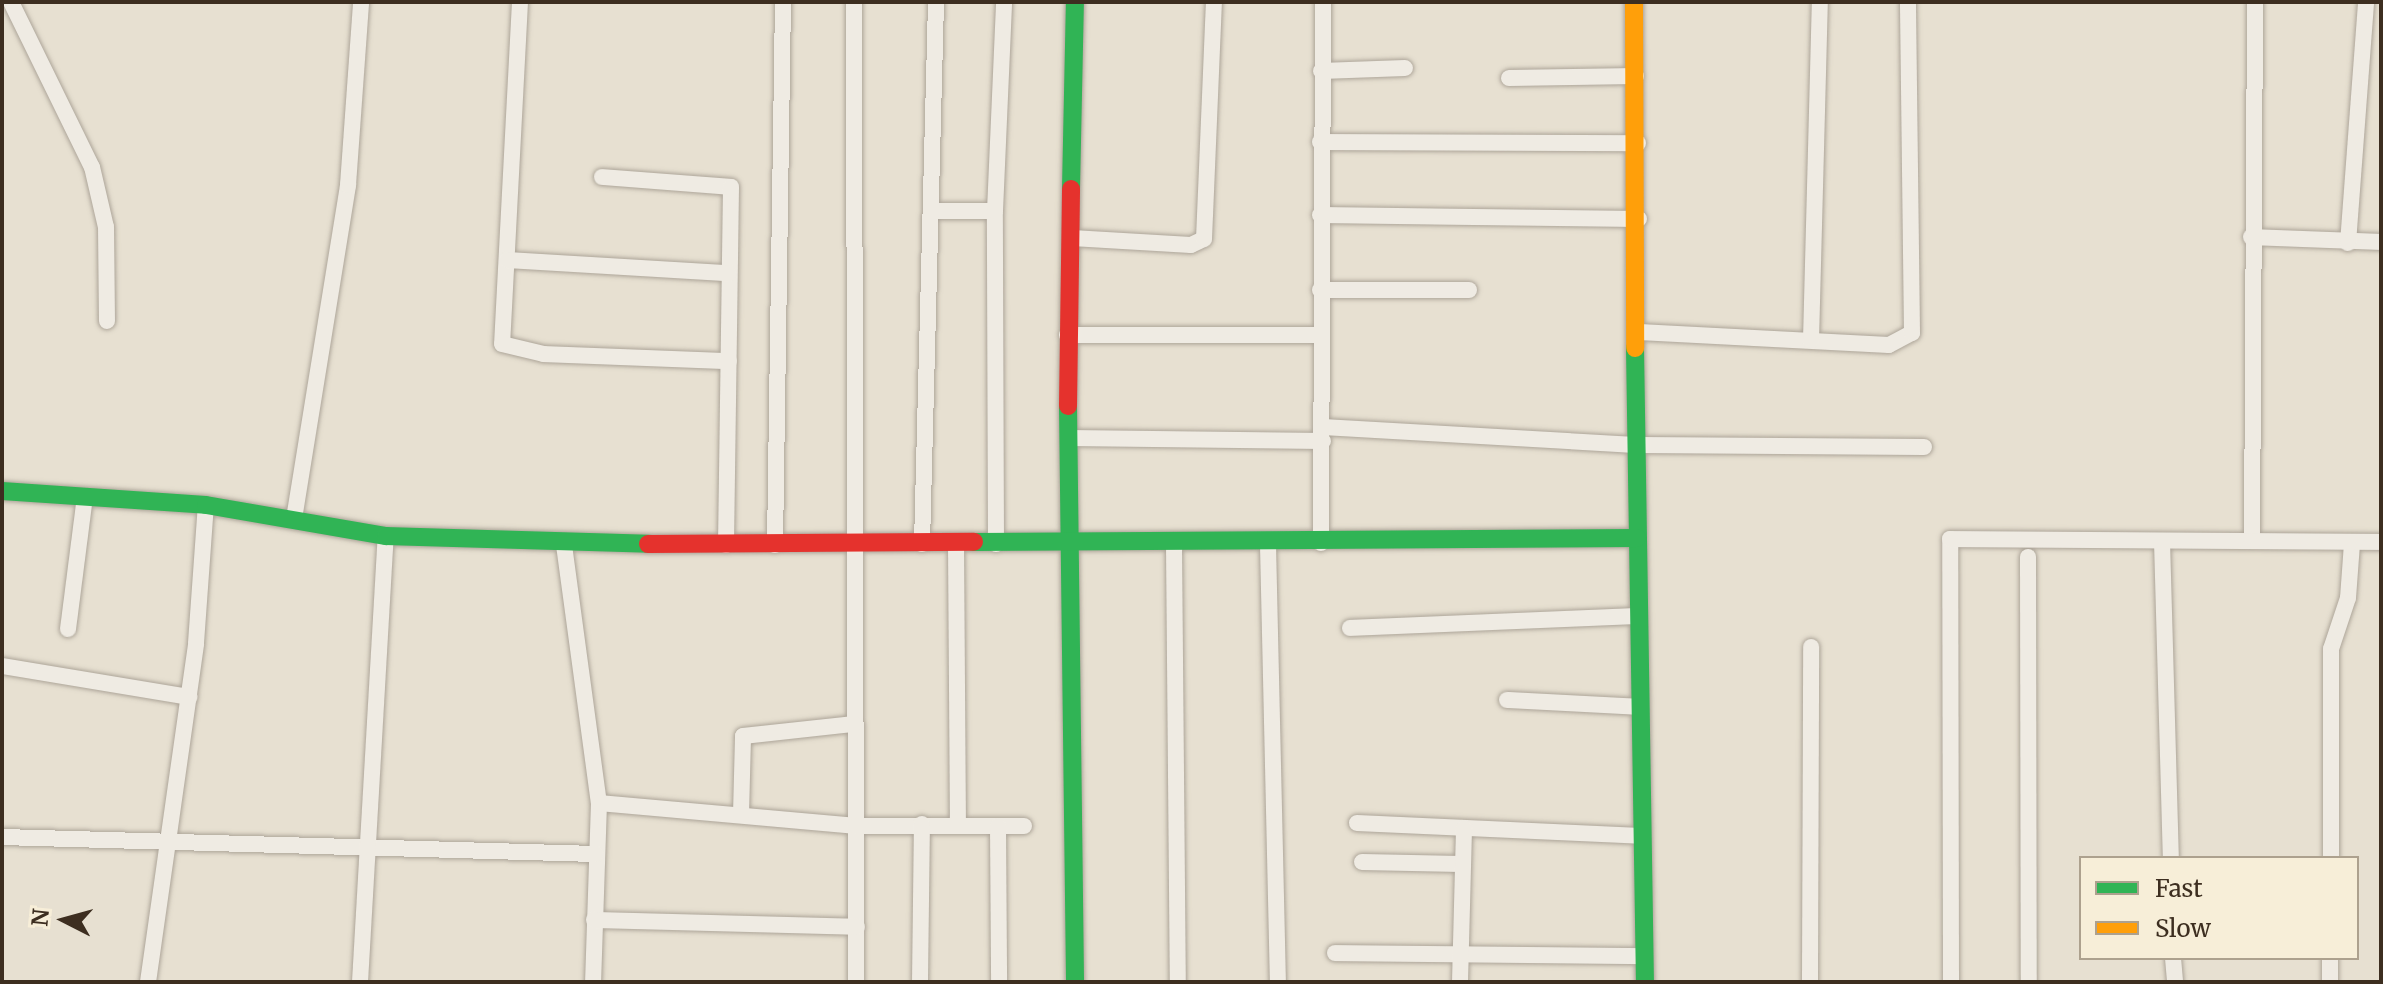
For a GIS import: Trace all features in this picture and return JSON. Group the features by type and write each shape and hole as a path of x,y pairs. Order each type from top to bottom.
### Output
{"street":[{"path":"11,2 92,167 106,227 107,321"},
{"path":"294,519 348,185 361,2"},
{"path":"520,2 501,337 508,349 729,361"},
{"path":"775,545 783,2"},
{"path":"854,2 856,982"},
{"path":"922,544 936,2"},
{"path":"996,544 995,211 1004,2"},
{"path":"1075,2 1072,238 1067,335 1075,982"},
{"path":"1072,238 1191,245 1204,239 1214,2"},
{"path":"1321,543 1323,434 1318,335 1323,2"},
{"path":"1634,2 1639,219 1635,616 1645,982"},
{"path":"1811,340 1820,2"},
{"path":"1639,332 1889,345 1912,333 1908,2"},
{"path":"2252,541 2251,237 2255,2"},
{"path":"2348,243 2366,2"},
{"path":"1321,71 1405,68"},
{"path":"1509,78 1636,76"},
{"path":"1320,142 1638,143"},
{"path":"602,177 731,187 726,545"},
{"path":"931,211 995,211"},
{"path":"1320,215 1639,219"},
{"path":"2251,237 2381,242"},
{"path":"507,260 729,273"},
{"path":"1320,290 1469,290"},
{"path":"1067,335 1318,335"},
{"path":"1069,438 1323,434 1639,445 1924,447"},
{"path":"2,491 206,505 386,536 564,545 1268,545 1637,538"},
{"path":"68,629 85,496"},
{"path":"148,982 165,843 189,697 206,505"},
{"path":"360,982 371,848 386,536"},
{"path":"1951,982 1950,539 2381,542"},
{"path":"2162,541 2171,856"},
{"path":"2331,856 2331,649 2348,598 2352,543"},
{"path":"956,544 958,824"},
{"path":"564,545 599,803 593,982"},
{"path":"1174,545 1178,982"},
{"path":"1268,545 1278,982"},
{"path":"2028,557 2029,982"},
{"path":"1350,628 1635,616"},
{"path":"1810,982 1811,647"},
{"path":"2,666 76,684 189,697"},
{"path":"1507,700 1639,707"},
{"path":"741,814 743,736 854,724"},
{"path":"599,803 857,826 1024,826"},
{"path":"1357,823 1641,836"},
{"path":"920,982 922,824"},
{"path":"998,826 999,982"},
{"path":"1460,982 1464,828"},
{"path":"2,837 596,854"},
{"path":"1362,862 1461,864"},
{"path":"594,920 857,927"},
{"path":"1335,953 1645,956"},
{"path":"2173,960 2175,982"},
{"path":"2330,960 2330,982"}],"traffic: fast":[{"path":"1071,189 1075,2"},
{"path":"1635,348 1645,982"},
{"path":"1068,406 1075,982"},
{"path":"2,491 206,505 386,536 648,544"},
{"path":"974,542 1637,538"}],"traffic: slow":[{"path":"1634,2 1635,348"}],"traffic: jam":[{"path":"1068,406 1071,189"},
{"path":"648,544 974,542"}]}
